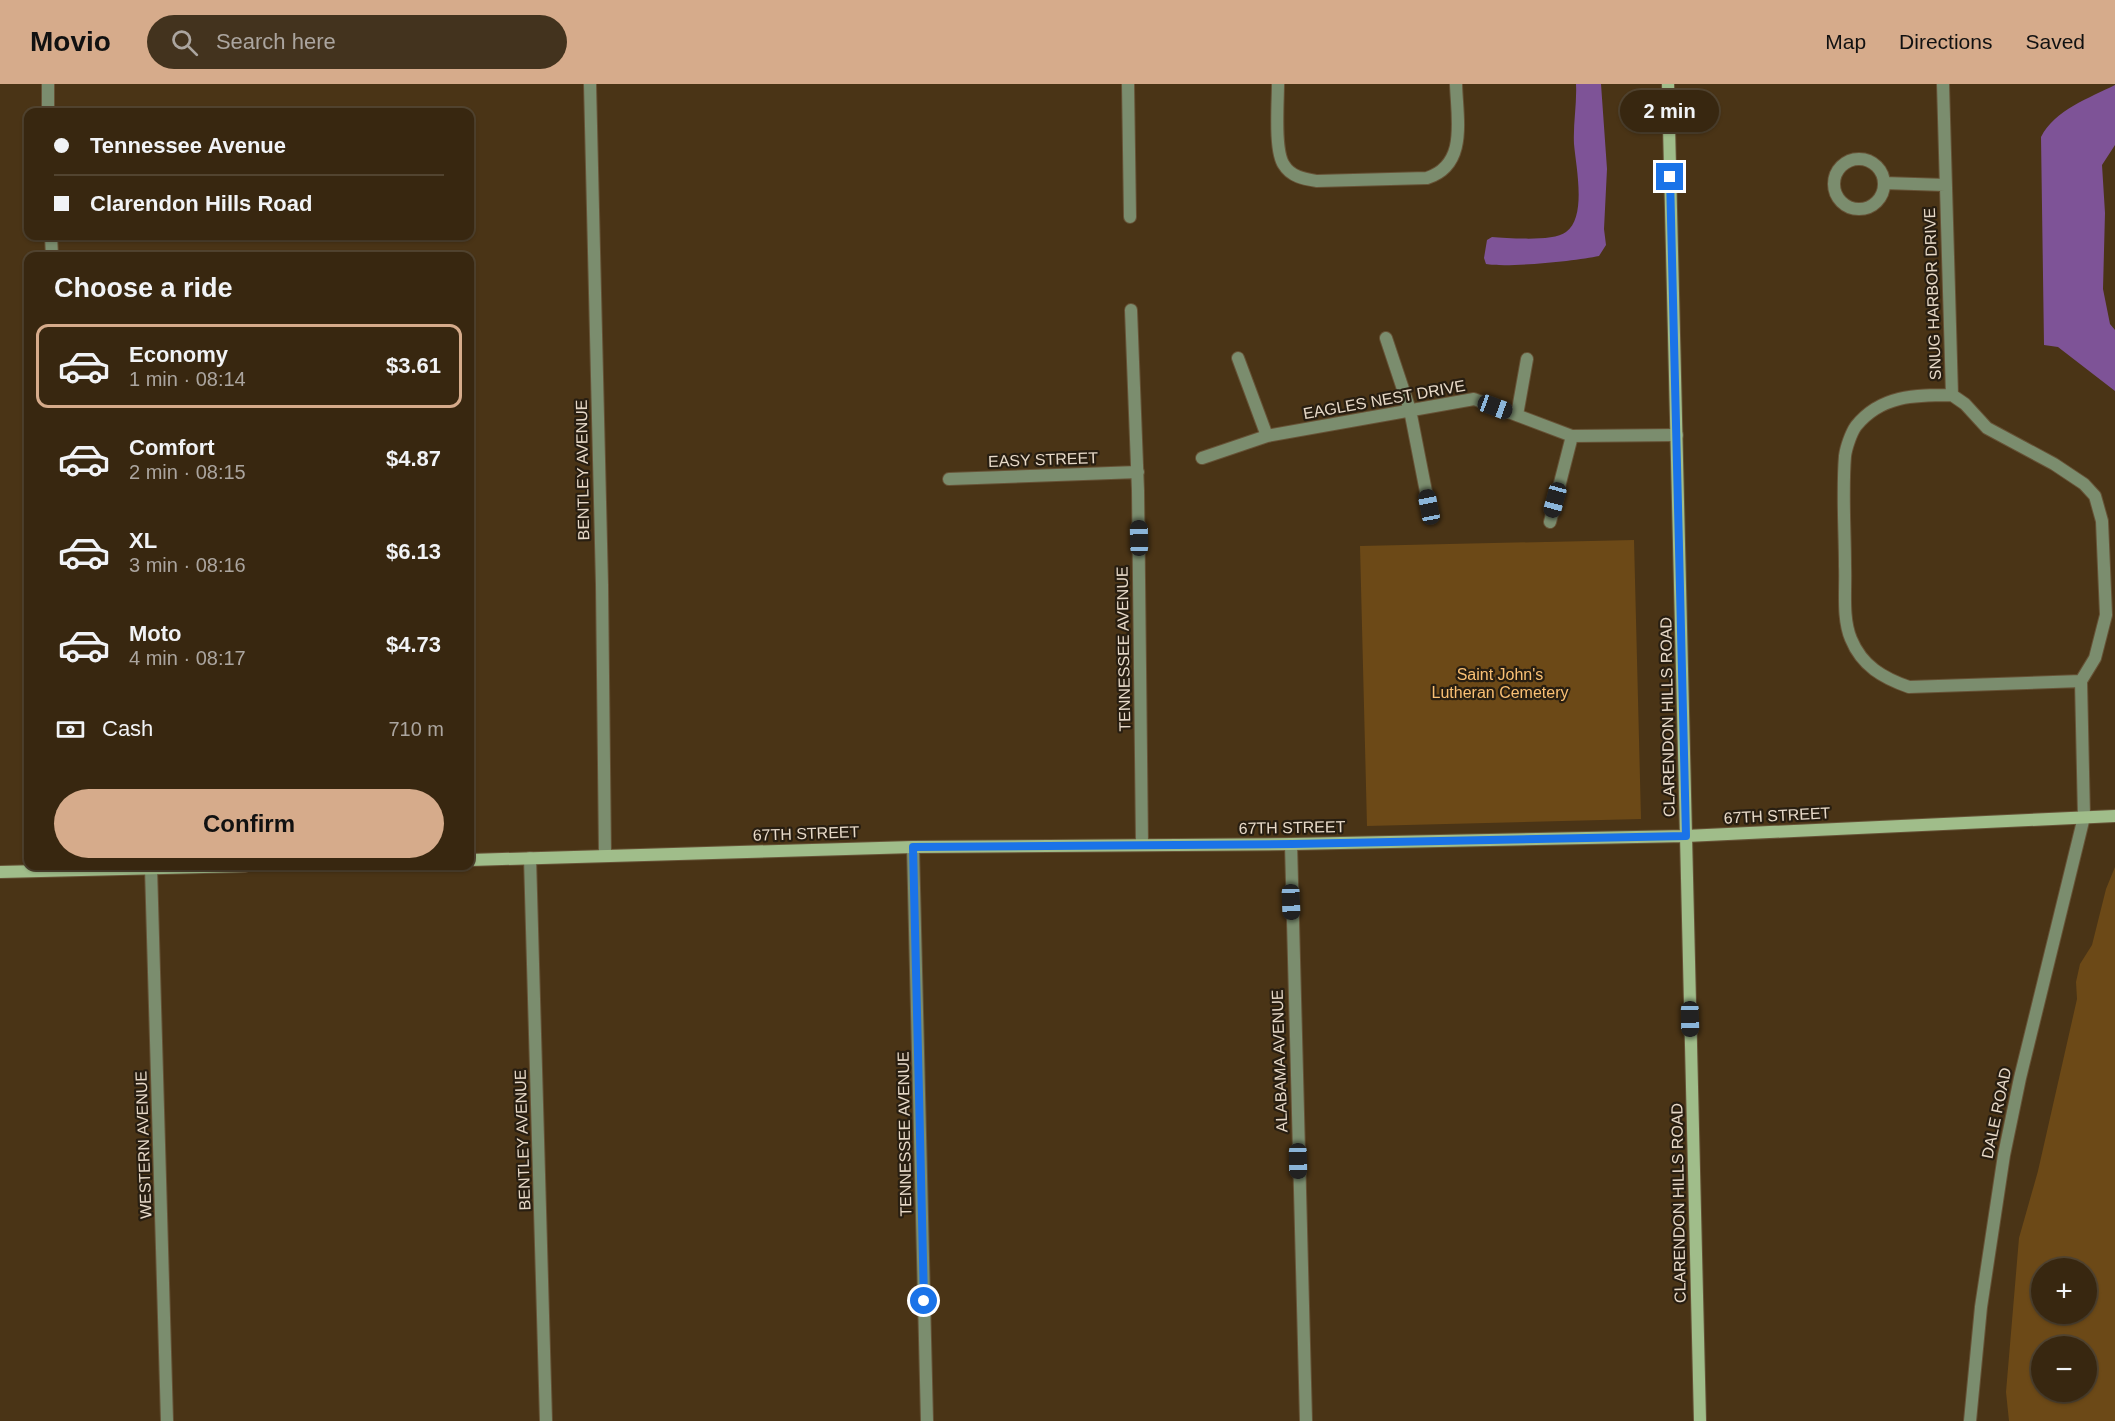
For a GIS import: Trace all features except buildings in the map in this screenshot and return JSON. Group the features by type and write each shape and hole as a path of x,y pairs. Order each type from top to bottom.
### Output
{"street":[{"path":"48,84 48,108"},
{"name":"BENTLEY AVENUE","path":"590,84 602,585 605,855"},
{"path":"1128,84 1130,217"},
{"path":"1278,84 1280,158 1292,174 1317,181 1427,178 1441,174 1449,166 1455,154 1456,84"},
{"name":"CLARENDON HILLS ROAD","path":"1668,84 1700,1421"},
{"name":"SNUG HARBOR DRIVE","path":"1943,84 1952,395 1965,404 1987,428 2054,464 2084,484 2095,496 2102,521 2106,615 2095,658 2081,681"},
{"path":"1858,159 1876,166 1884,183 1878,201 1860,209 1842,203 1834,185 1841,167 1858,159"},
{"path":"1884,183 1945,185"},
{"name":"TENNESSEE AVENUE","path":"1131,310 1138,472 1142,844"},
{"path":"1386,338 1410,410 1429,507"},
{"path":"1238,358 1267,436"},
{"path":"1517,415 1527,359"},
{"path":"1952,395 1907,395 1877,407 1855,428 1845,453 1844,482 1846,613 1850,638 1863,660 1882,677 1909,687 2081,681 2084,817"},
{"name":"EAGLES NEST DRIVE","path":"1202,458 1267,436 1474,399 1572,436 1677,435"},
{"path":"1550,522 1572,436"},
{"name":"EASY STREET","path":"949,479 1138,472"},
{"name":"67TH STREET","path":"474,860 913,847 1292,844 1686,836 2115,816"},
{"name":"DALE ROAD","path":"1970,1421 1981,1307 2004,1155 2025,1057 2084,817"},
{"name":"ALABAMA AVENUE","path":"1292,844 1306,1421"},
{"name":"TENNESSEE AVENUE","path":"913,847 927,1421"},
{"name":"BENTLEY AVENUE","path":"530,858 546,1421"},
{"path":"0,872 34,870"},
{"name":"WESTERN AVENUE","path":"152,870 166,1421"}],"green space":[{"name":"Saint John's Lutheran Cemetery","path":"1634,540 1641,819 1367,826 1360,546"},
{"path":"2115,867 2115,1421 2009,1421 2006,1392 2019,1238 2038,1171 2077,999 2076,982 2080,964 2092,945 2106,889"}],"shaded area":[{"path":"1576,84 1601,84 1607,169 1604,229 1606,245 1599,256 1588,258 1525,265 1486,264 1484,258 1487,240 1492,237 1530,239 1551,237 1566,232 1572,225 1576,215 1579,191 1574,144"},
{"path":"2115,85 2115,145 2102,165 2105,213 2103,289 2110,324 2115,330 2115,391 2058,347 2044,345 2041,137 2055,119 2064,112"}],"route":[{"path":"924,1301 913,847 1292,844 1686,836 1670,177"}]}
